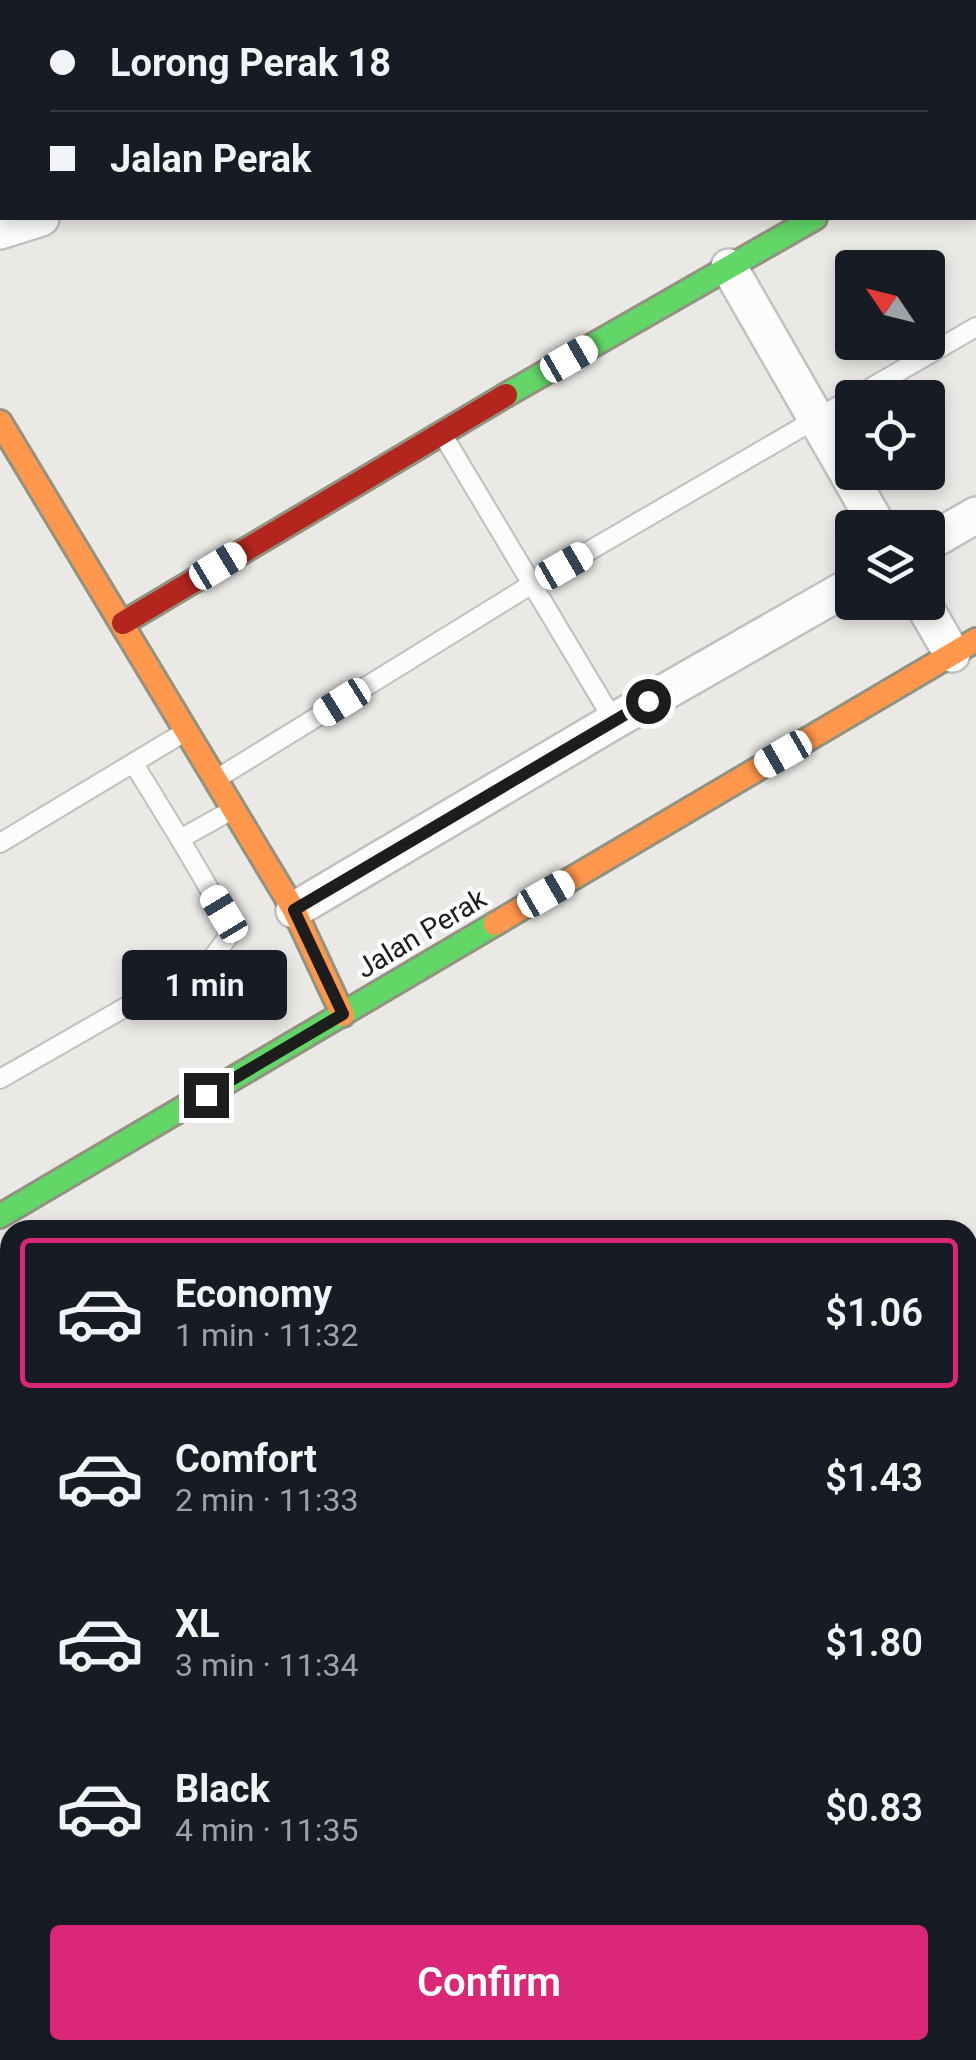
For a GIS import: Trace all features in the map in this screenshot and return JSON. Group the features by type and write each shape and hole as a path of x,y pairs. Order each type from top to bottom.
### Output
{"street":[{"path":"0,232 35,220"},
{"path":"123,622 442,432 812,220"},
{"path":"728,268 869,510"},
{"path":"0,422 294,910 343,1014"},
{"path":"945,532 976,515"},
{"path":"294,910 835,595"},
{"path":"939,620 964,647"},
{"name":"Jalan Perak","path":"0,1216 964,647"}],"lane":[{"path":"884,380 976,327"},
{"path":"215,780 532,584 835,408"},
{"path":"442,432 614,720"},
{"path":"0,843 187,730"},
{"path":"0,1079 213,956 228,937 224,914 134,764"},
{"path":"180,839 233,809"}],"traffic: fast":[{"path":"506,395 812,220"},
{"path":"0,1216 495,924"}],"traffic: slow":[{"path":"0,422 294,910 343,1015"},
{"path":"495,924 976,640"}],"traffic: jam":[{"path":"123,623 506,395"}],"route":[{"path":"206,1095 343,1014 294,910 648,701"}]}
